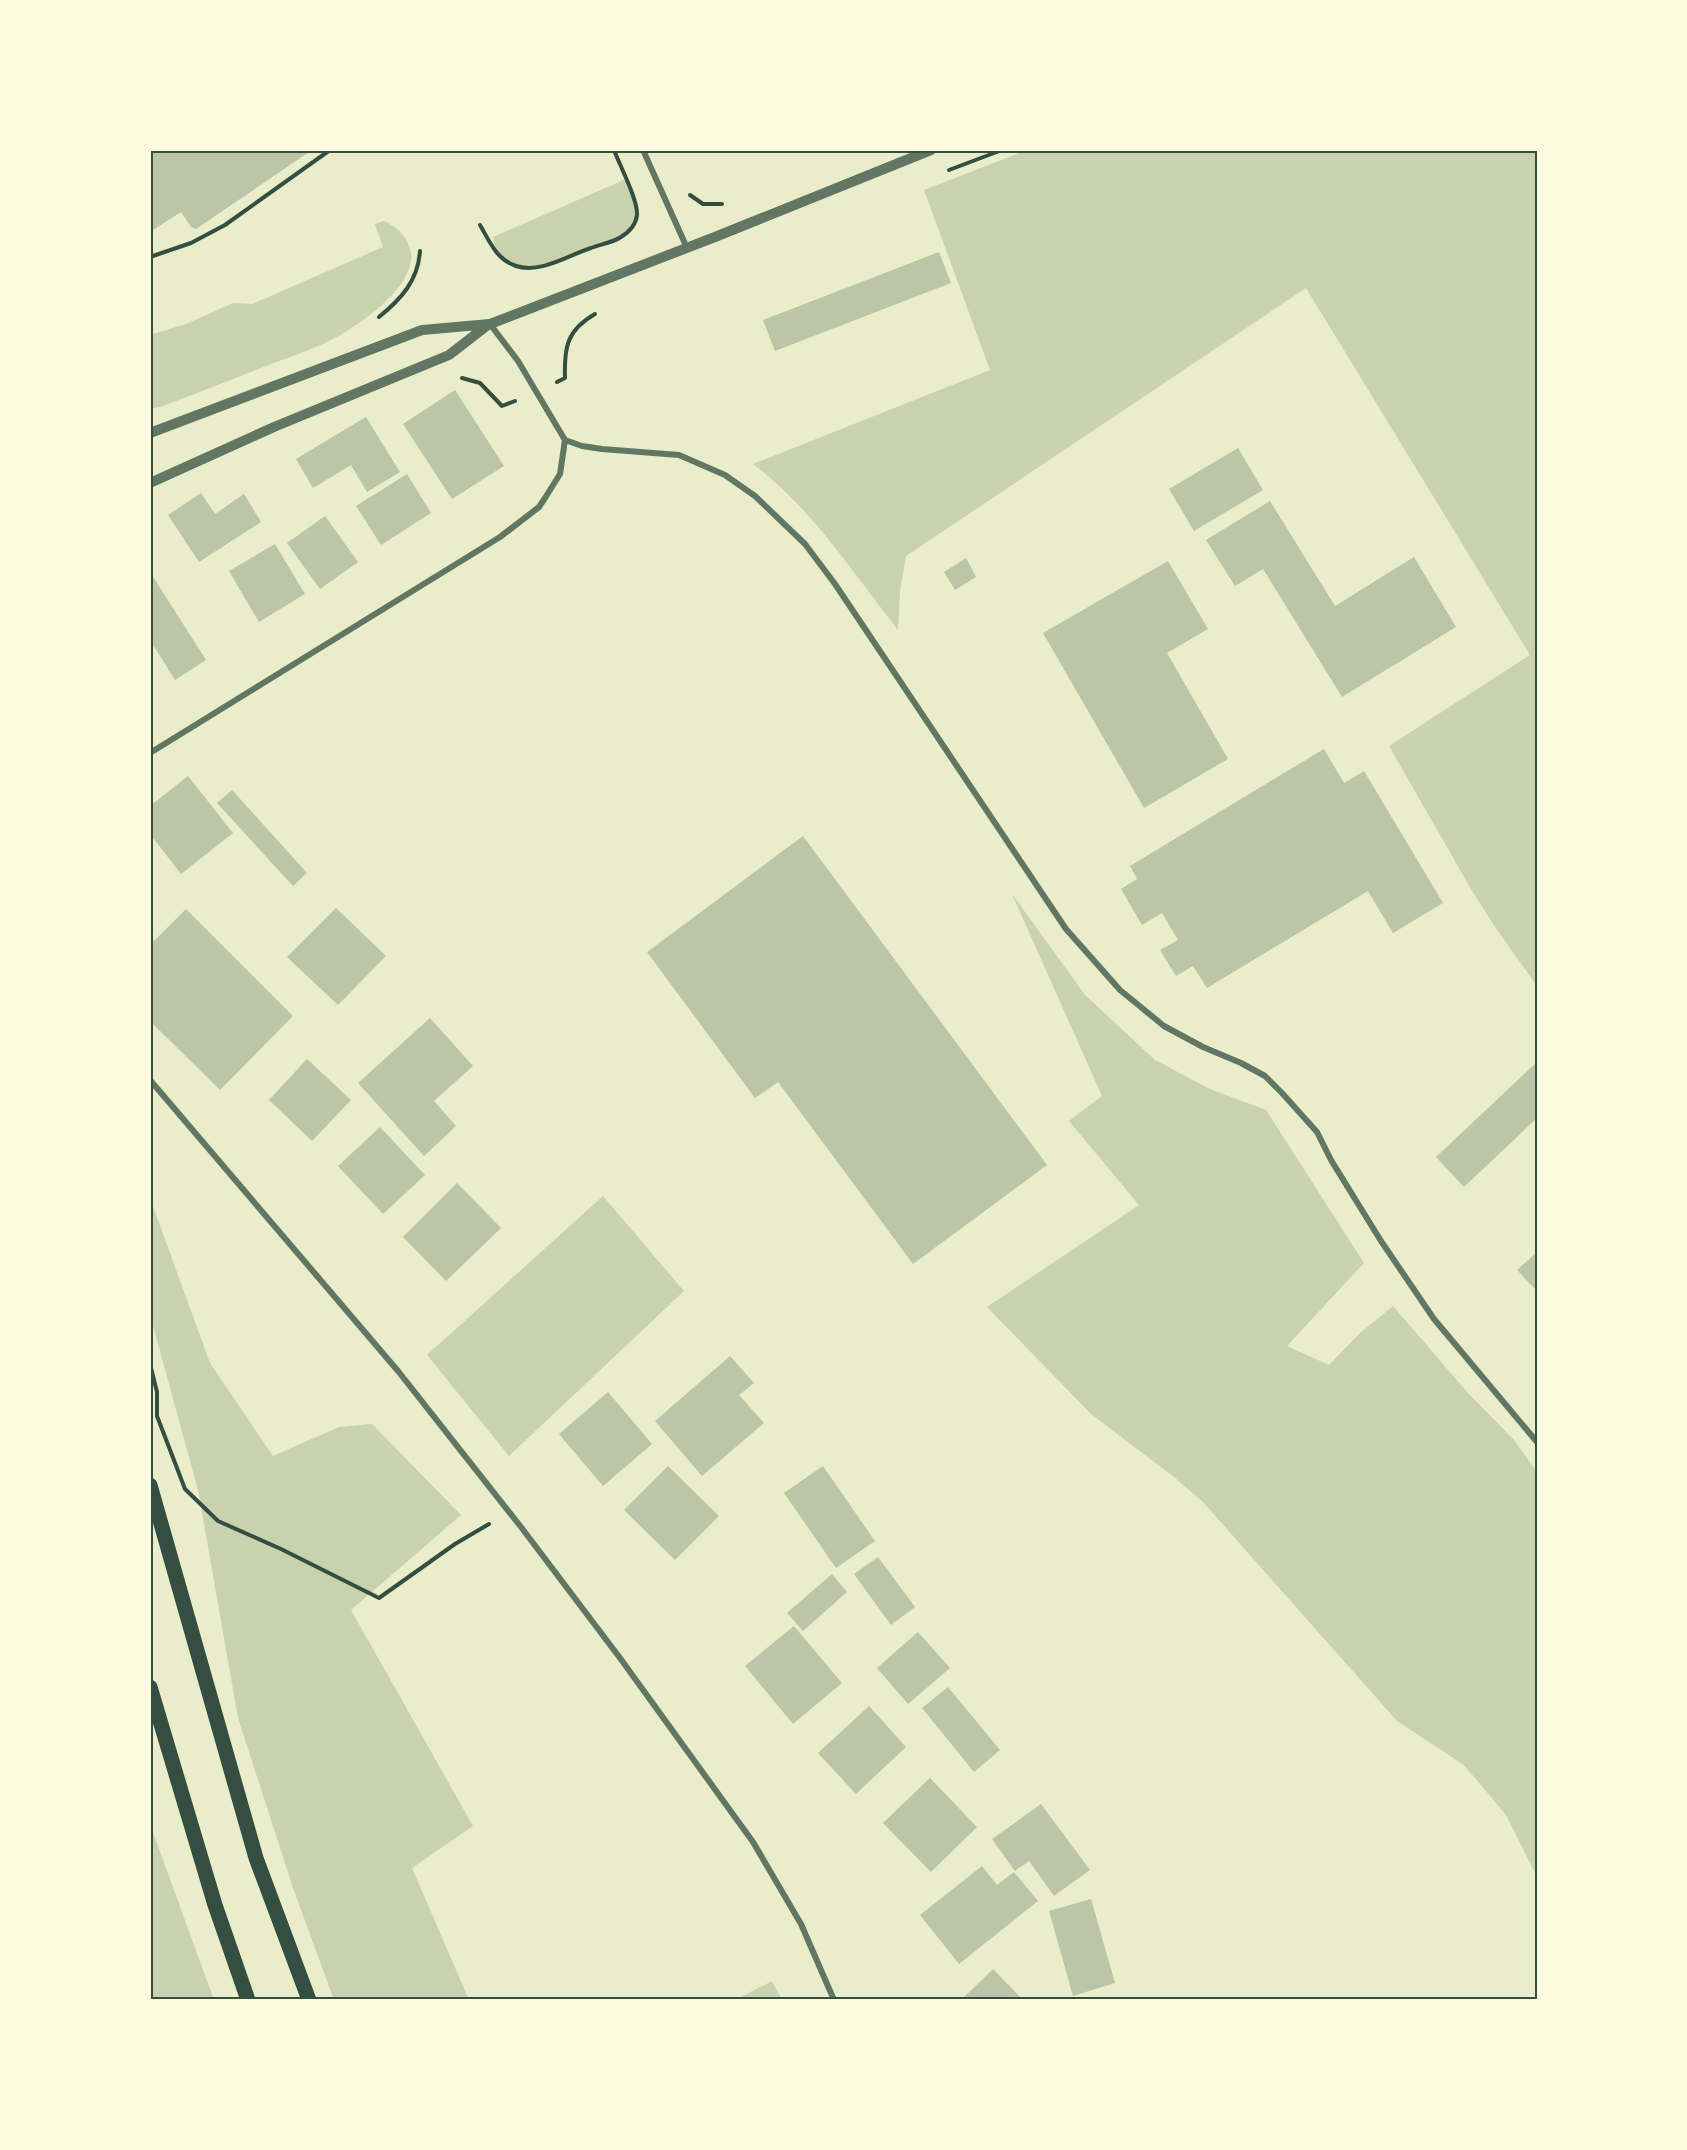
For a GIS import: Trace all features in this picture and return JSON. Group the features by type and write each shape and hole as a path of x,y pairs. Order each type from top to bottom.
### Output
{"main road":[{"path":"150,1485 256,1858 309,2000"},
{"path":"150,1687 215,1905 248,2000"}],"street":[{"path":"644,150 687,248"},
{"path":"150,483 273,427 449,355 490,324 931,150"},
{"path":"150,753 500,537 539,507 560,474 565,440 518,361 490,324"},
{"path":"150,433 422,330 490,324"},
{"path":"565,440 582,446 602,449 679,455 725,475 755,496 805,544 835,584 1066,929 1120,990 1164,1026 1265,1076 1282,1093 1317,1132 1331,1160 1381,1241 1434,1319 1537,1442"},
{"path":"150,1080 398,1371 620,1658 753,1842 801,1924 834,2000"}],"path":[{"path":"150,257 191,243 225,225 330,150"},
{"path":"480,225 496,254 506,261 531,268 615,241 632,227 637,213 633,196 614,150"},
{"path":"947,171 1002,150"},
{"path":"689,193 703,204 721,204 732,200"},
{"path":"453,378 465,378 480,383 502,406 537,391 565,378 564,358 568,339 581,322 599,311"},
{"path":"150,1364 157,1392 157,1416 185,1489 218,1521 281,1549 379,1598 455,1544 508,1511"}],"green space":[{"path":"1027,150 1537,150 1537,986 1471,889 1389,746 1530,655 1306,288 906,556 900,591 898,630 813,521 774,481 753,464 990,370 924,190"},
{"path":"626,179 633,196 637,218 624,235 555,262 531,268 517,266 497,254 493,237"},
{"path":"384,221 394,226 405,238 411,254 406,276 380,307 341,335 312,349 150,409 150,335 186,324 233,303 252,304 383,247 375,224"},
{"path":"1012,894 1085,995 1155,1060 1210,1089 1266,1110 1364,1263 1287,1346 1329,1365 1360,1333 1393,1306 1468,1393 1514,1440 1537,1472 1537,1877 1506,1815 1464,1765 1397,1721 1203,1502 1091,1414 987,1307 1139,1205 1069,1121 1102,1096"},
{"path":"603,1196 684,1291 509,1456 427,1355"},
{"path":"150,1198 210,1363 273,1456 339,1427 372,1424 461,1515 351,1610 473,1826 412,1868 469,2000 334,2000 293,1888 238,1718 198,1490 150,1315"},
{"path":"150,1824 214,2000 150,2000"},
{"path":"772,1981 782,2000 735,2000"}],"building":[{"path":"150,150 312,150 196,229 191,227 181,212 150,232"},
{"path":"939,252 951,283 775,351 763,320"},
{"path":"455,390 504,466 452,499 403,424"},
{"path":"366,417 400,472 367,492 351,465 313,488 296,459"},
{"path":"1238,448 1263,490 1194,531 1169,489"},
{"path":"407,474 431,513 381,545 356,506"},
{"path":"201,493 215,514 244,494 261,522 199,562 168,515"},
{"path":"1270,501 1335,606 1414,557 1456,627 1342,697 1263,569 1235,586 1206,540"},
{"path":"325,516 358,562 320,589 287,543"},
{"path":"275,544 305,594 259,622 229,571"},
{"path":"966,558 976,577 955,590 944,572"},
{"path":"1168,561 1208,629 1167,653 1228,759 1144,808 1043,633"},
{"path":"150,572 206,660 175,680 150,640"},
{"path":"1324,749 1344,783 1364,771 1443,903 1393,933 1368,891 1207,988 1193,966 1176,976 1160,950 1178,940 1162,913 1142,925 1121,889 1137,879 1130,866"},
{"path":"188,776 233,833 181,874 150,834 150,806"},
{"path":"232,790 307,873 293,886 217,803"},
{"path":"803,836 1047,1165 913,1264 778,1082 755,1098 647,952"},
{"path":"336,908 386,956 338,1005 287,957"},
{"path":"186,909 293,1016 220,1090 150,1021 150,945"},
{"path":"430,1018 473,1066 434,1101 456,1126 424,1156 358,1083"},
{"path":"307,1059 351,1100 312,1141 269,1100"},
{"path":"1537,1062 1537,1118 1464,1187 1436,1157"},
{"path":"380,1127 425,1175 383,1214 338,1166"},
{"path":"457,1183 501,1228 446,1281 403,1237"},
{"path":"1537,1252 1537,1291 1517,1270"},
{"path":"730,1356 754,1383 739,1395 764,1423 702,1476 655,1421"},
{"path":"608,1392 652,1444 603,1486 559,1434"},
{"path":"668,1466 719,1516 675,1560 624,1510"},
{"path":"823,1466 875,1541 836,1568 784,1493"},
{"path":"878,1557 915,1607 891,1625 854,1574"},
{"path":"832,1574 847,1592 803,1631 787,1613"},
{"path":"794,1626 842,1683 793,1724 745,1666"},
{"path":"918,1632 950,1668 908,1704 877,1668"},
{"path":"948,1687 1000,1750 974,1772 922,1708"},
{"path":"869,1706 906,1747 856,1794 818,1753"},
{"path":"930,1778 977,1827 931,1872 883,1823"},
{"path":"1041,1804 1090,1870 1054,1896 1029,1861 1015,1871 992,1839"},
{"path":"982,1866 997,1885 1014,1872 1038,1901 959,1964 920,1915"},
{"path":"1091,1899 1115,1983 1073,1996 1049,1911"},
{"path":"993,1969 1023,2000 961,2000"}]}
